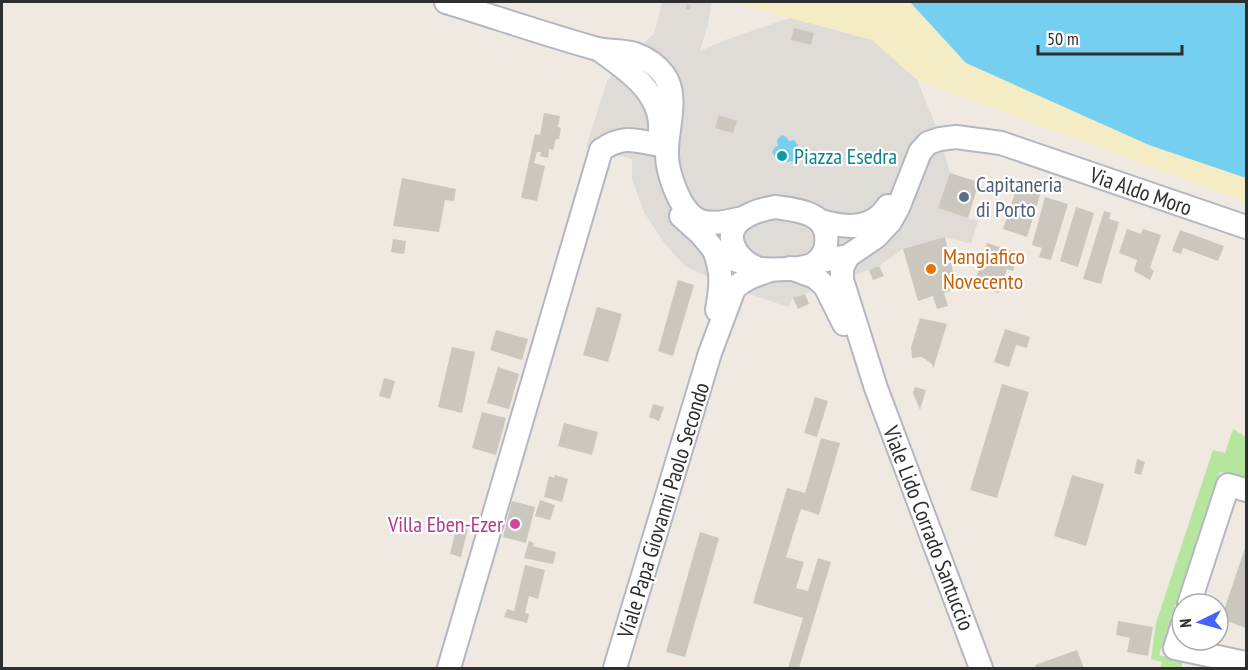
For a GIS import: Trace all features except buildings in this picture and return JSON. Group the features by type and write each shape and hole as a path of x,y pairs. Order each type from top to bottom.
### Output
{"street":[{"path":"446,2 597,49 633,53 650,62 663,72 668,81 670,94 668,165 679,198 688,212 698,220 737,224"},
{"path":"597,49 621,65 646,88 657,109 660,124 658,145 661,177 671,202 719,257 722,283 710,352"},
{"path":"646,88 652,75 663,72"},
{"path":"824,227 855,227 867,224 883,214 897,188 917,138 935,125 955,123 978,130 1001,143"},
{"path":"737,224 732,243 738,255 770,268 803,268 836,261 876,237 890,222 908,186 920,152 928,143 956,137 1001,143"},
{"path":"449,669 601,150 616,141 630,139 658,145"},
{"name":"Via Aldo Moro","path":"1001,143 1246,227"},
{"path":"719,257 737,224 758,210 775,207 796,209 811,214 824,227 876,388"},
{"path":"719,257 815,277 825,286 876,388"},
{"path":"710,352 734,289 750,277 770,268"},
{"name":"Viale Papa Giovanni Paolo Secondo","path":"615,669 710,352"},
{"name":"Viale Lido Corrado Santuccio","path":"876,388 981,669"},
{"path":"1194,592 1237,488"},
{"path":"1194,652 1246,663"}],"path":[{"path":"688,9 689,2"}],"green space":[{"path":"1233,429 1246,437 1246,479 1220,472 1180,592 1170,592 1170,622 1159,655 1183,661 1181,668 1160,668 1162,662 1151,659 1156,623 1213,450 1225,453"}],"sand":[{"path":"730,2 910,2 966,63 1149,144 1246,178 1246,202 917,80 872,40"}],"shaded area":[{"name":"Piazza Esedra","path":"662,2 712,2 700,51 790,18 872,40 917,80 938,131 950,173 939,208 978,221 971,244 945,237 903,249 879,266 793,298 788,307 734,289 685,266 664,243 644,212 632,179 632,159 586,147 607,81 626,59 654,34"}],"water":[{"path":"910,2 1246,2 1246,178 1149,145 966,63"},
{"path":"782,135 789,141 794,140 798,145 796,152 793,152 793,161 786,162 783,157 776,159 772,152 778,146 777,140"}],"place":[{"name":"Piazza Esedra","path":"782,156"},
{"name":"Capitaneria di Porto","path":"964,197"},
{"name":"Mangiafico Novecento","path":"931,269"},
{"name":"Villa Eben-Ezer","path":"515,524"}]}
